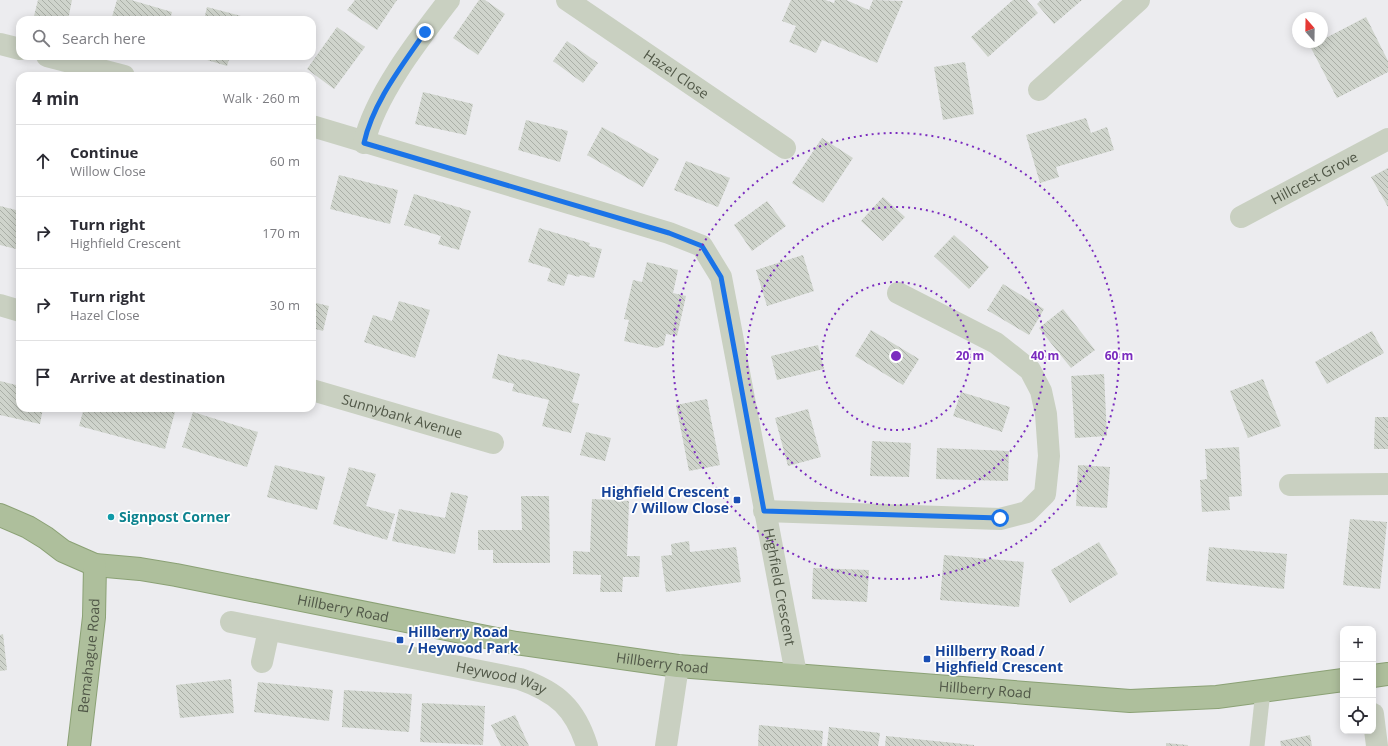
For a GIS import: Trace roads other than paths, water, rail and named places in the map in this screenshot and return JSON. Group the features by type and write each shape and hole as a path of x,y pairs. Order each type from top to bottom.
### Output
{"highway":[{"name":"Hillberry Road","path":"0,516 28,528 63,551 95,565 140,569 176,575 516,643 678,666 1130,701 1217,697 1340,680"},
{"name":"Bemahague Road","path":"79,746 94,617 95,565"},
{"path":"1376,676 1388,674"}],"street":[{"path":"364,143 367,130 385,93 425,32 449,0"},
{"name":"Hazel Close","path":"568,0 785,148"},
{"path":"1039,90 1139,0"},
{"path":"0,44 16,48"},
{"path":"62,60 109,72"},
{"name":"Highfield Crescent","path":"316,127 364,143 669,233 702,246 721,277 796,674"},
{"name":"Hillcrest Grove","path":"1241,217 1388,139"},
{"path":"764,511 1000,518 1027,512 1045,494 1049,456 1046,414 1041,391 1030,370 996,343 898,293"},
{"path":"0,305 16,309"},
{"name":"Sunnybank Avenue","path":"316,391 493,443"},
{"path":"1290,485 1388,484"},
{"name":"Heywood Way","path":"231,622 520,679 535,684 548,690 568,708 582,730 587,746"},
{"path":"262,662 269,630"},
{"path":"666,746 678,666"},
{"path":"1376,733 1378,746"}],"lane":[{"path":"1257,746 1264,691"}],"place":[{"name":"Highfield Crescent / Willow Close","path":"737,500"},
{"name":"Signpost Corner","path":"111,517"},
{"name":"Hillberry Road / Heywood Park","path":"400,640"},
{"name":"Hillberry Road / Highfield Crescent","path":"927,659"}]}
